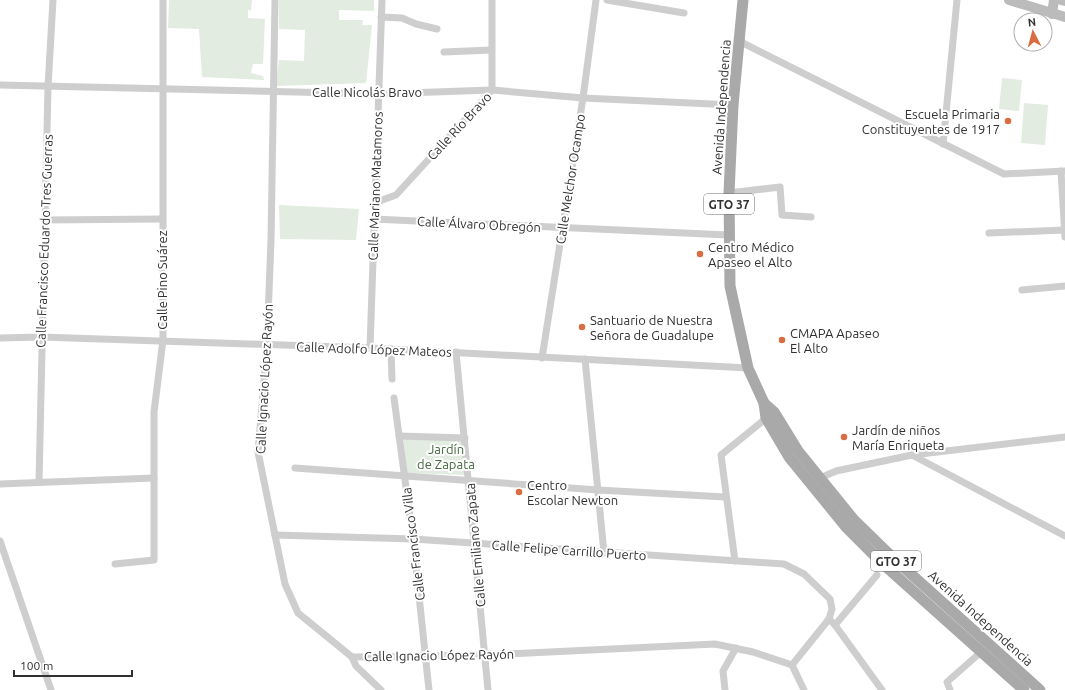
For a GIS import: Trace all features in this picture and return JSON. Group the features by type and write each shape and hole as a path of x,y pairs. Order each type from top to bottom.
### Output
{"main road":[{"name":"Avenida Independencia","path":"743,0 733,105 728,235 730,286 748,368 789,457 846,528 884,565 1024,690"},
{"name":"Avenida Independencia","path":"770,415 854,520 892,557 1040,690"}],"street":[{"name":"Calle Francisco Eduardo Tres Guerras","path":"39,482 41,337 48,87 53,0"},
{"name":"Calle Pino Suárez","path":"115,564 154,560 154,412 163,340 163,0"},
{"name":"Calle Ignacio López Rayón","path":"275,0 272,92 271,240 267,345 258,452 286,584 298,613 352,657 485,655 715,644 736,648 792,665"},
{"name":"Calle Mariano Matamoros","path":"370,348 382,0"},
{"name":"Calle Río Bravo","path":"374,203 396,195 492,90 492,0"},
{"name":"Calle Melchor Ocampo","path":"542,358 583,98 596,0"},
{"path":"607,0 684,14"},
{"path":"943,144 957,0"},
{"path":"1009,0 1046,12"},
{"path":"1052,12 1054,0"},
{"path":"1061,0 1065,1"},
{"path":"1053,14 1065,17"},
{"path":"381,17 402,18 416,24 437,29"},
{"path":"739,41 1004,174 1063,171 1065,237"},
{"path":"444,52 491,50"},
{"name":"Calle Nicolás Bravo","path":"0,85 378,94 492,90 583,98 733,105"},
{"path":"729,193 780,187 782,215 811,217"},
{"path":"45,220 162,219"},
{"name":"Calle Álvaro Obregón","path":"374,219 728,235"},
{"path":"989,233 1065,230"},
{"path":"1022,290 1065,286"},
{"name":"Calle Adolfo López Mateos","path":"0,338 41,337 163,340 370,348 748,368"},
{"path":"391,349 392,379"},
{"name":"Calle Emiliano Zapata","path":"456,352 470,480 488,690"},
{"path":"585,360 604,552"},
{"name":"Calle Francisco Villa","path":"394,398 413,539 429,690"},
{"path":"735,561 721,455 770,415"},
{"path":"399,436 465,438"},
{"path":"811,485 820,478 836,471 912,455 1065,437"},
{"path":"912,455 1065,536"},
{"path":"295,468 598,490 726,497"},
{"path":"0,484 154,478"},
{"name":"Calle Felipe Carrillo Puerto","path":"275,535 413,539 784,564 804,574 830,599 832,609 829,619"},
{"path":"0,541 51,690"},
{"path":"835,624 876,575"},
{"path":"804,690 792,665 829,619 835,624 882,690"},
{"path":"725,690 723,671 736,648"},
{"path":"950,690 947,682 981,652"},
{"path":"352,657 356,666 381,690"}],"green space":[{"path":"169,0 252,0 251,10 248,10 248,18 265,19 263,64 253,64 251,73 263,76 264,80 202,77 199,29 168,28"},
{"path":"279,0 374,0 374,11 339,10 339,20 363,20 362,25 372,25 366,83 276,86 279,60 304,61 305,30 279,29"},
{"path":"1002,78 1022,80 1019,111 999,109"},
{"path":"1024,103 1048,105 1045,145 1021,143"},
{"path":"279,205 359,209 356,240 280,239"},
{"name":"Jardín de Zapata","path":"403,437 462,440 468,475 407,473"}],"place":[{"name":"Escuela Primaria Constituyentes de 1917","path":"1008,121"},
{"name":"Centro Médico Apaseo el Alto","path":"700,254"},
{"name":"Santuario de Nuestra Señora de Guadalupe","path":"582,327"},
{"name":"CMAPA Apaseo El Alto","path":"782,340"},
{"name":"Jardín de niños María Enriqueta","path":"844,437"},
{"name":"Centro Escolar Newton","path":"519,492"}]}
